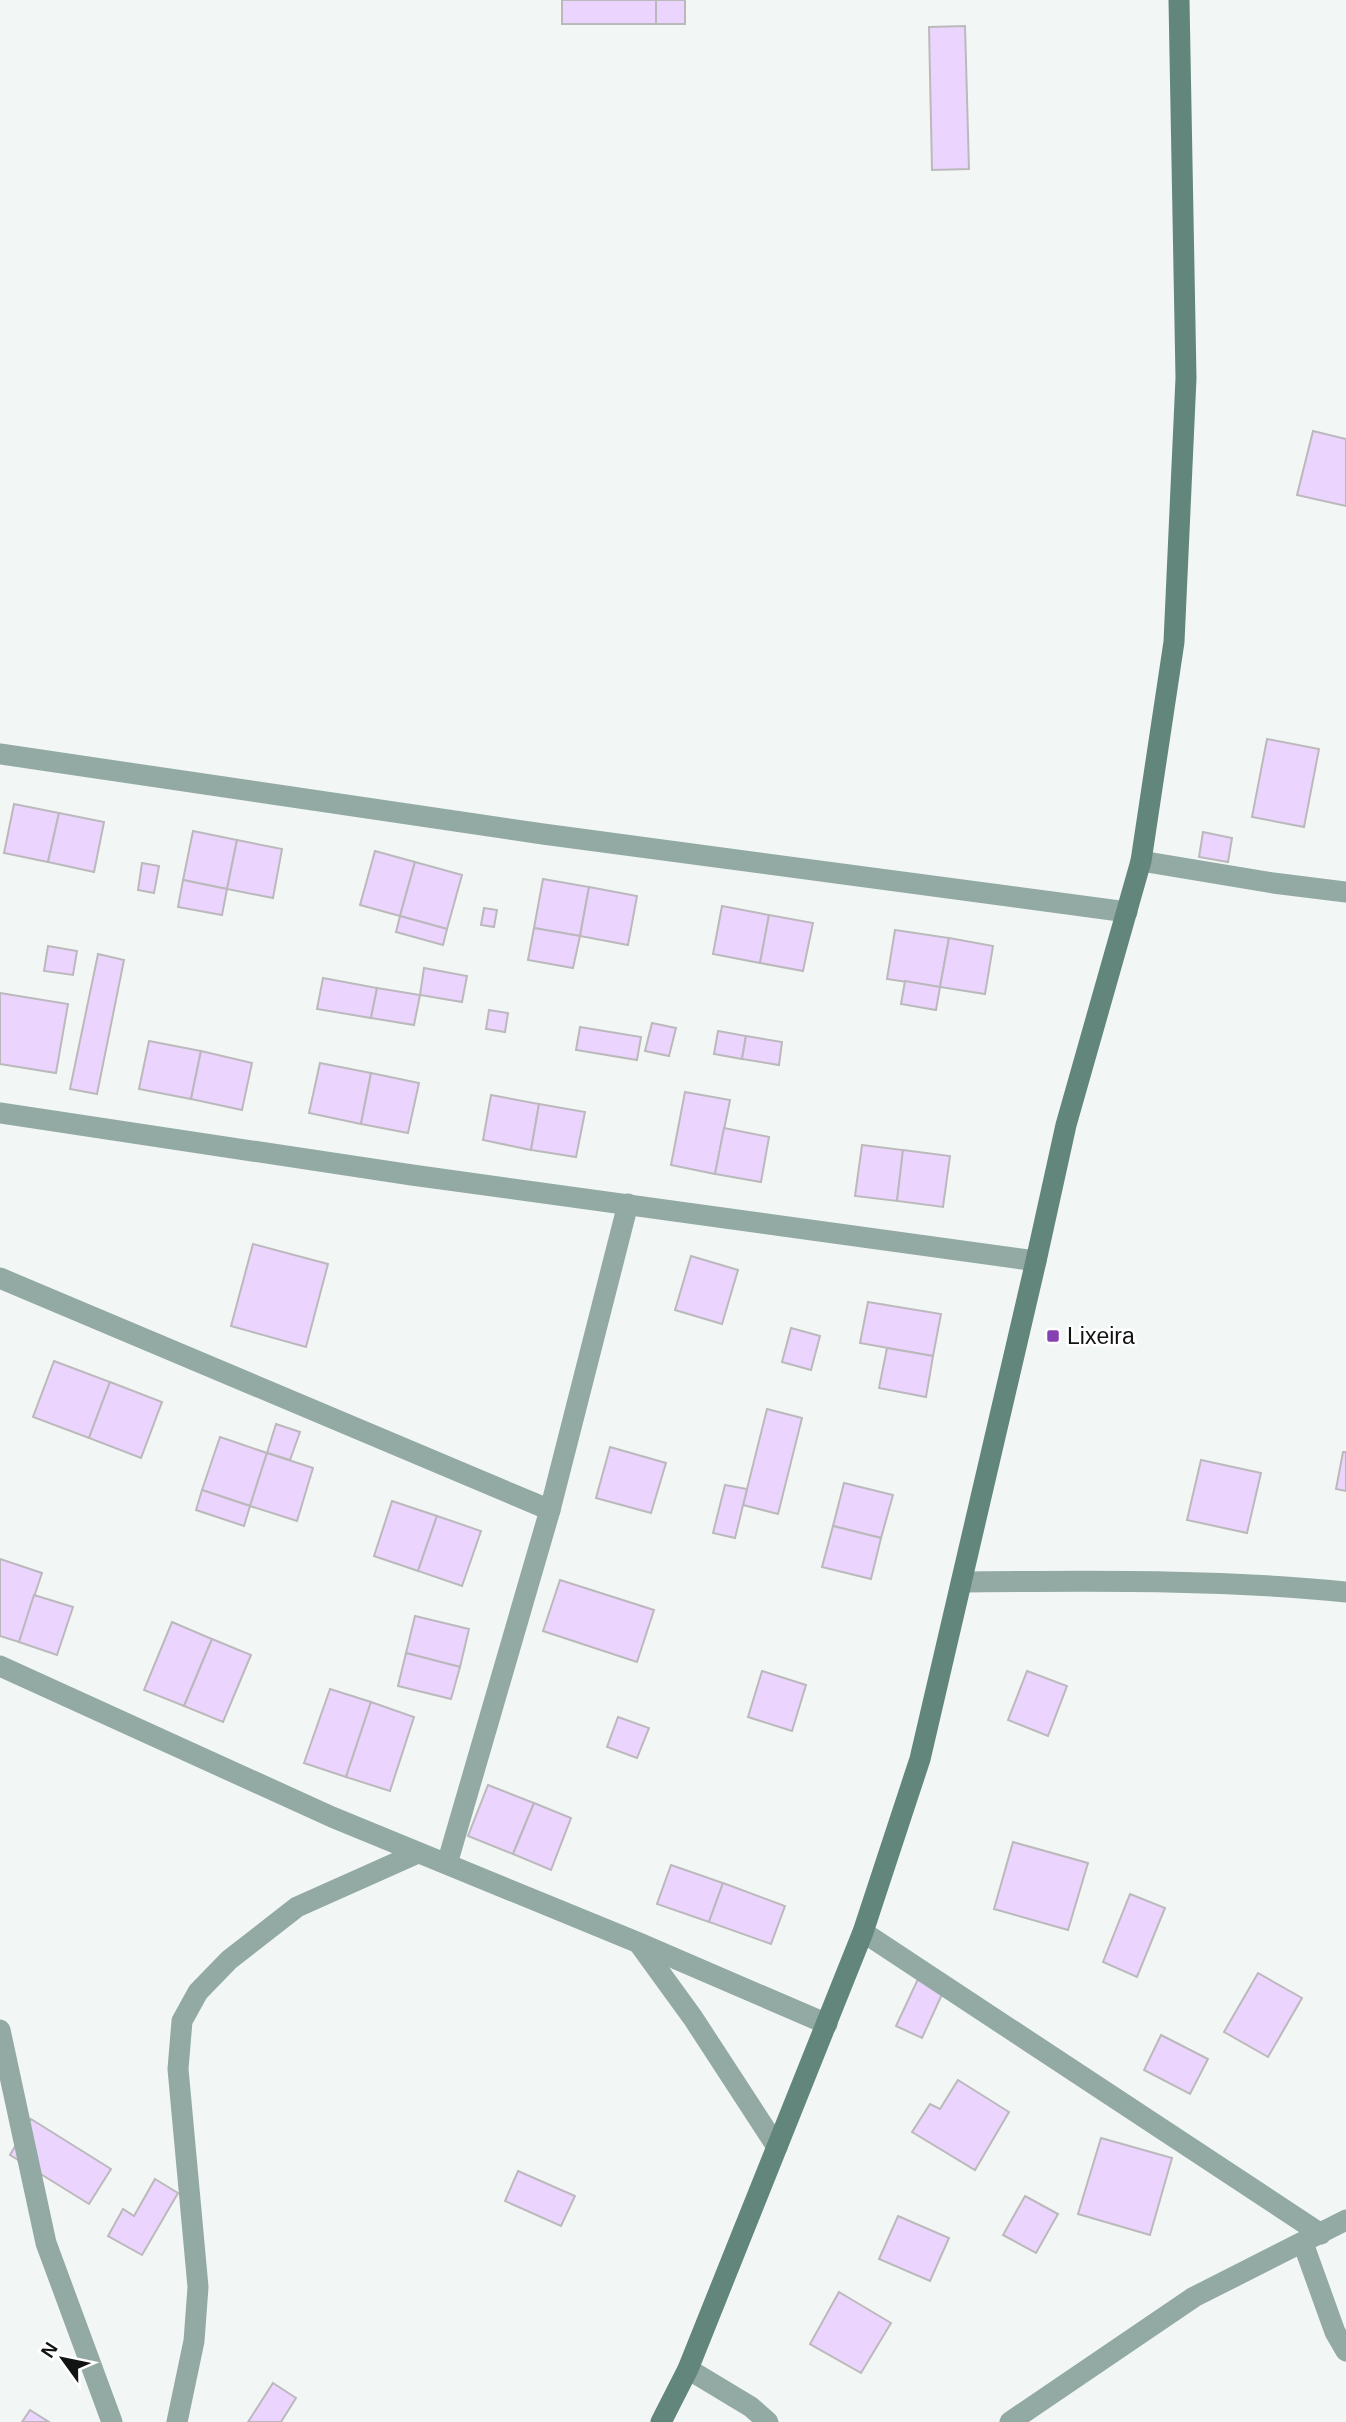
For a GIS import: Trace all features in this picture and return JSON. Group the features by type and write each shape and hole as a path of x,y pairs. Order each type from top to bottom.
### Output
{"street":[{"path":"661,2422 688,2370 863,1932 920,1759 1066,1125 1141,861 1174,642 1186,392 1179,0"},
{"path":"0,754 529,832 1127,912"},
{"path":"1141,861 1346,892"},
{"path":"0,1113 398,1173 1036,1261"},
{"path":"447,1864 550,1510 628,1204"},
{"path":"0,1278 550,1510"},
{"path":"962,1582 1112,1581 1346,1591"},
{"path":"0,1666 332,1817 639,1943 827,2024"},
{"path":"177,2422 194,2341 198,2287 178,2069 182,2021 198,1992 229,1960 297,1907 418,1853"},
{"path":"863,1932 1312,2239 1335,2332 1346,2351"},
{"path":"639,1943 693,2018 777,2147"},
{"path":"0,2030 46,2243 112,2422"},
{"path":"1010,2422 1194,2297 1346,2220"},
{"path":"688,2370 751,2407 768,2422"}],"building":[{"path":"562,0 656,0 656,24 562,24"},
{"path":"656,0 685,0 685,24 656,24"},
{"path":"965,26 969,169 932,170 929,27"},
{"path":"1313,431 1346,439 1346,506 1297,495"},
{"path":"1267,739 1319,749 1304,827 1252,817"},
{"path":"14,804 59,813 48,862 4,853"},
{"path":"59,813 104,822 94,872 48,862"},
{"path":"193,831 237,840 227,889 183,880"},
{"path":"1203,832 1232,838 1228,862 1199,857"},
{"path":"237,840 282,849 273,898 227,889"},
{"path":"375,851 415,862 400,916 360,905"},
{"path":"415,862 462,875 447,929 400,916"},
{"path":"142,863 159,866 154,893 138,890"},
{"path":"543,879 589,887 580,936 534,928"},
{"path":"183,880 227,889 222,915 178,907"},
{"path":"589,887 637,896 628,945 580,936"},
{"path":"722,906 769,915 760,963 713,954"},
{"path":"484,908 497,910 494,927 481,925"},
{"path":"769,915 813,923 803,971 760,963"},
{"path":"400,916 447,929 443,945 396,932"},
{"path":"534,928 580,936 573,968 528,960"},
{"path":"895,930 949,938 940,987 887,979"},
{"path":"949,938 993,946 985,994 940,987"},
{"path":"48,946 77,951 73,975 44,971"},
{"path":"98,954 124,960 97,1094 70,1089"},
{"path":"424,968 467,976 462,1002 420,995"},
{"path":"323,978 377,988 371,1018 317,1009"},
{"path":"905,981 940,987 936,1010 901,1004"},
{"path":"377,988 420,995 414,1025 371,1018"},
{"path":"0,993 68,1004 56,1073 0,1064"},
{"path":"489,1010 508,1013 505,1032 486,1029"},
{"path":"652,1023 676,1028 669,1056 645,1051"},
{"path":"580,1027 641,1037 637,1060 576,1050"},
{"path":"718,1031 746,1036 742,1059 714,1054"},
{"path":"746,1036 782,1042 779,1065 742,1059"},
{"path":"149,1041 201,1051 191,1099 139,1089"},
{"path":"201,1051 252,1063 242,1110 191,1099"},
{"path":"320,1063 371,1073 361,1124 309,1113"},
{"path":"371,1073 419,1083 408,1133 361,1124"},
{"path":"685,1092 730,1100 715,1174 671,1165"},
{"path":"491,1095 539,1104 531,1150 483,1140"},
{"path":"539,1104 585,1112 576,1157 531,1150"},
{"path":"724,1128 769,1137 761,1182 715,1174"},
{"path":"862,1145 903,1150 897,1201 855,1196"},
{"path":"903,1150 950,1156 943,1207 897,1201"},
{"path":"253,1244 328,1264 306,1347 231,1326"},
{"path":"691,1256 738,1270 722,1324 675,1310"},
{"path":"868,1302 941,1314 933,1356 860,1343"},
{"path":"791,1328 820,1336 811,1370 782,1362"},
{"path":"887,1348 933,1356 926,1397 879,1388"},
{"path":"54,1361 110,1382 89,1438 33,1417"},
{"path":"110,1382 162,1402 141,1458 89,1438"},
{"path":"767,1409 802,1418 778,1514 743,1505"},
{"path":"276,1424 300,1432 290,1460 267,1453"},
{"path":"220,1437 267,1453 250,1506 202,1490"},
{"path":"610,1447 666,1463 651,1513 596,1498"},
{"path":"1343,1452 1346,1452 1346,1491 1336,1489"},
{"path":"267,1453 313,1468 297,1521 250,1506"},
{"path":"1201,1460 1261,1473 1247,1533 1187,1520"},
{"path":"844,1483 893,1495 881,1538 833,1526"},
{"path":"725,1485 747,1489 735,1538 713,1533"},
{"path":"202,1490 250,1506 244,1526 196,1510"},
{"path":"392,1501 437,1516 418,1571 374,1556"},
{"path":"437,1516 481,1531 462,1586 418,1571"},
{"path":"833,1526 881,1538 871,1579 822,1567"},
{"path":"0,1559 42,1573 19,1642 0,1636"},
{"path":"560,1580 654,1610 637,1662 543,1631"},
{"path":"34,1595 73,1607 57,1655 19,1642"},
{"path":"415,1616 469,1629 460,1667 406,1653"},
{"path":"172,1622 212,1639 184,1706 144,1690"},
{"path":"212,1639 251,1655 223,1722 184,1706"},
{"path":"406,1653 460,1667 451,1699 398,1686"},
{"path":"762,1671 806,1685 792,1731 748,1717"},
{"path":"1027,1671 1067,1686 1048,1736 1008,1720"},
{"path":"330,1689 371,1702 346,1777 304,1763"},
{"path":"371,1702 414,1717 390,1791 346,1777"},
{"path":"618,1717 649,1728 637,1758 607,1747"},
{"path":"488,1785 534,1803 513,1854 468,1836"},
{"path":"534,1803 571,1818 551,1870 513,1854"},
{"path":"1013,1842 1088,1863 1068,1930 994,1909"},
{"path":"671,1865 723,1883 709,1922 657,1904"},
{"path":"723,1883 785,1906 771,1944 709,1922"},
{"path":"1130,1894 1165,1908 1137,1977 1103,1962"},
{"path":"1258,1973 1302,1998 1268,2057 1224,2032"},
{"path":"918,1979 944,1990 922,2038 896,2026"},
{"path":"1161,2035 1208,2059 1190,2094 1144,2070"},
{"path":"958,2080 1009,2112 975,2170 912,2132 930,2104 940,2109"},
{"path":"31,2119 111,2169 89,2204 10,2155"},
{"path":"1101,2138 1172,2158 1150,2235 1078,2214"},
{"path":"518,2171 575,2196 561,2226 505,2201"},
{"path":"155,2179 178,2193 142,2255 108,2236 123,2209 134,2216"},
{"path":"1025,2196 1058,2214 1036,2253 1003,2235"},
{"path":"898,2216 949,2238 930,2281 879,2259"},
{"path":"839,2292 891,2323 861,2373 810,2344"},
{"path":"273,2383 296,2398 281,2422 248,2422"},
{"path":"30,2410 49,2422 22,2422"}],"place":[{"name":"Lixeira","path":"1053,1336"}]}
